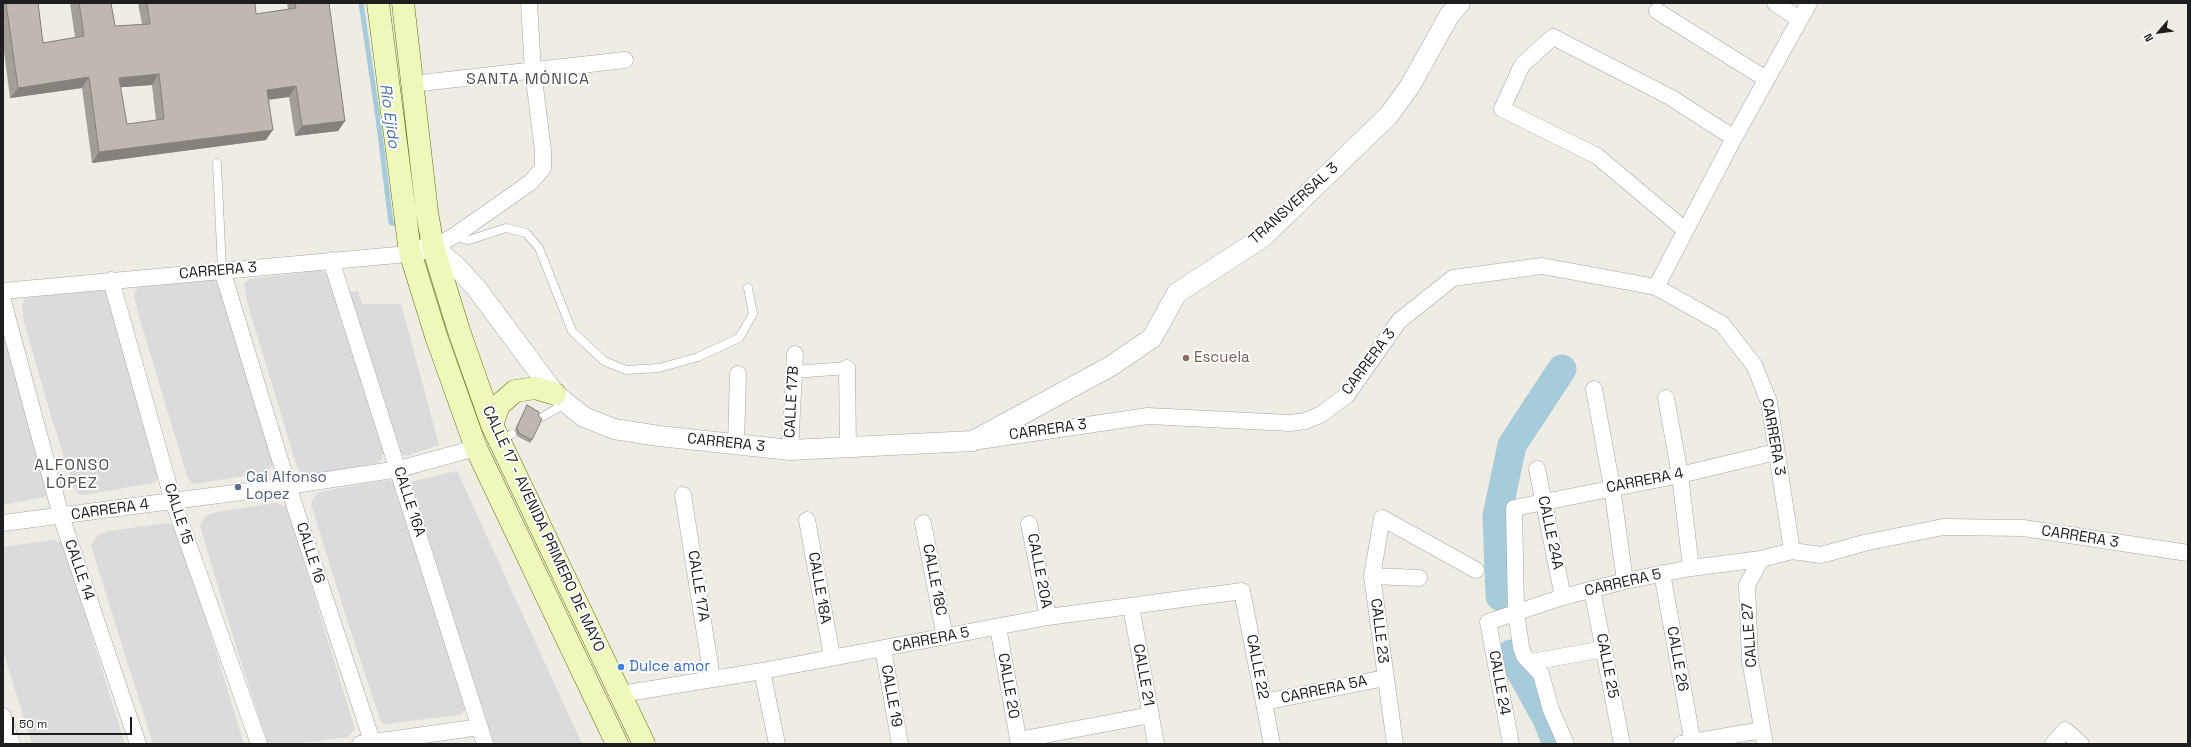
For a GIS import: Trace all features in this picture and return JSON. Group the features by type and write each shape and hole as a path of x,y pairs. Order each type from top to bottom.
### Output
{"main road":[{"name":"CALLE 17 - AVENIDA PRIMERO DE MAYO","path":"378,3 403,254 436,336 472,449 617,744"},
{"name":"CALLE 17 - AVENIDA PRIMERO DE MAYO","path":"403,3 427,212 433,247 459,331 502,433 644,744"},
{"path":"502,433 499,405 515,392 535,388 560,399"}],"street":[{"path":"529,3 533,70"},
{"name":"TRANSVERSAL 3","path":"972,441 1111,366 1152,338 1177,293 1263,237 1389,116 1410,86 1449,16 1460,3"},
{"path":"1775,3 1799,19"},
{"path":"1656,287 1734,138 1809,3"},
{"path":"1657,11 1766,80"},
{"path":"1685,230 1597,156 1502,109 1522,65 1553,37 1670,97 1734,138"},
{"path":"412,84 625,60"},
{"name":"CARRERA 3","path":"3,291 376,257 403,254 433,247 454,236 532,182 543,168 543,151 533,70"},
{"name":"CARRERA 3","path":"433,247 456,266 477,289 560,399 584,417 614,429 659,436 790,450 972,441 1148,416 1290,423 1305,421 1320,415 1347,395 1399,321 1453,278 1542,266 1656,287 1722,324 1754,365 1769,402 1792,551 1821,555 1864,543 1943,527 2023,528 2188,553"},
{"name":"CALLE 16A","path":"331,260 485,744"},
{"name":"CALLE 16","path":"222,270 368,743"},
{"name":"CALLE 15","path":"111,280 173,502 259,744"},
{"name":"CALLE 14","path":"3,301 62,516 138,744"},
{"name":"CALLE 17B","path":"790,450 795,354"},
{"path":"794,372 847,368 848,448"},
{"path":"736,444 738,374"},
{"path":"1594,389 1612,487 1625,581"},
{"path":"1666,398 1680,475 1691,568"},
{"name":"CARRERA 4","path":"3,523 173,502 399,470 449,457 472,449"},
{"name":"CARRERA 4","path":"1516,612 1514,508 1612,487 1680,475 1776,452"},
{"name":"CALLE 24A","path":"1537,469 1563,597"},
{"name":"CALLE 17A","path":"683,494 712,678"},
{"name":"CALLE 23","path":"1395,744 1372,576 1382,518 1476,570"},
{"name":"CALLE 18A","path":"807,520 832,656"},
{"name":"CALLE 18C","path":"923,523 945,637"},
{"name":"CALLE 20A","path":"1029,524 1048,617"},
{"path":"1761,559 1792,551"},
{"name":"CARRERA 5","path":"1488,622 1563,597 1625,581 1691,568 1761,559"},
{"name":"CALLE 27","path":"1761,559 1748,586 1750,660 1763,737"},
{"name":"CALLE 26","path":"1662,573 1689,743"},
{"path":"1372,576 1419,578"},
{"name":"CALLE 25","path":"1592,589 1622,744"},
{"name":"CARRERA 5","path":"620,694 762,671 832,656 883,649 1048,617 1242,591"},
{"name":"CALLE 22","path":"1242,591 1272,744"},
{"name":"CALLE 21","path":"1130,606 1156,744"},
{"path":"1516,612 1521,647 1524,656 1541,674 1551,710 1566,744"},
{"name":"CALLE 24","path":"1488,622 1511,744"},
{"name":"CALLE 20","path":"998,627 1018,742"},
{"name":"CALLE 19","path":"883,649 900,744"},
{"path":"1531,662 1604,649"},
{"path":"762,671 778,744"},
{"name":"CARRERA 5A","path":"1264,702 1385,678"},
{"path":"1018,742 1151,715"},
{"path":"3,716 12,744"},
{"path":"368,743 480,727"},
{"path":"2053,744 2065,730 2081,744"},
{"path":"1689,743 1763,737"}],"lane":[{"path":"217,164 222,270"},
{"path":"454,236 469,240 506,228 526,233 539,248 572,331 604,361 626,370 658,368 698,358 739,338 753,314 748,288"},
{"path":"542,417 560,399"}],"shaded area":[{"path":"321,270 330,275 384,452 382,459 377,463 307,476 302,474 297,467 247,302 244,284 249,279"},
{"path":"211,279 217,281 274,461 272,467 267,472 196,484 192,483 187,476 137,310 134,293 138,287"},
{"path":"98,290 108,293 159,478 154,483 83,495 78,494 74,487 51,416 24,322 22,304 26,298"},
{"path":"358,291 362,304 401,304 439,445 406,456 401,454 396,447 348,292"},
{"path":"3,327 48,492 44,497 3,505"},
{"path":"457,471 582,744 494,744 410,482"},
{"path":"388,480 394,482 466,707 464,712 459,715 385,724 381,722 311,504 317,493"},
{"path":"276,503 287,507 355,729 348,737 294,744 268,744 235,643 200,526 205,516 216,512"},
{"path":"167,523 178,527 244,744 153,744 91,546 97,536 108,531"},
{"path":"53,540 63,543 125,744 32,744 3,651 3,547"}],"building":[{"path":"6,3 38,3 43,43 84,36 79,3 111,3 115,26 150,24 147,3 255,3 256,14 296,8 295,3 329,3 345,121 302,126 296,86 267,90 273,130 99,152 89,77 18,88","holes":["159,74 164,119 127,124 119,78"]},
{"path":"527,405 539,412 539,417 542,419 532,440 519,433 517,427"}],"waterway":[{"name":"Río Ejido","path":"361,3 378,118 391,223 400,224"},
{"path":"1500,596 1497,516 1512,445 1562,369"},
{"path":"1511,654 1547,719 1557,744"}],"place":[{"name":"Escuela","path":"1186,358"},
{"name":"Cai Alfonso Lopez","path":"238,487"},
{"name":"Dulce amor","path":"621,667"}],"district":[{"name":"SANTA MÓNICA","path":"528,80"},
{"name":"ALFONSO LÓPEZ","path":"72,475"}]}
